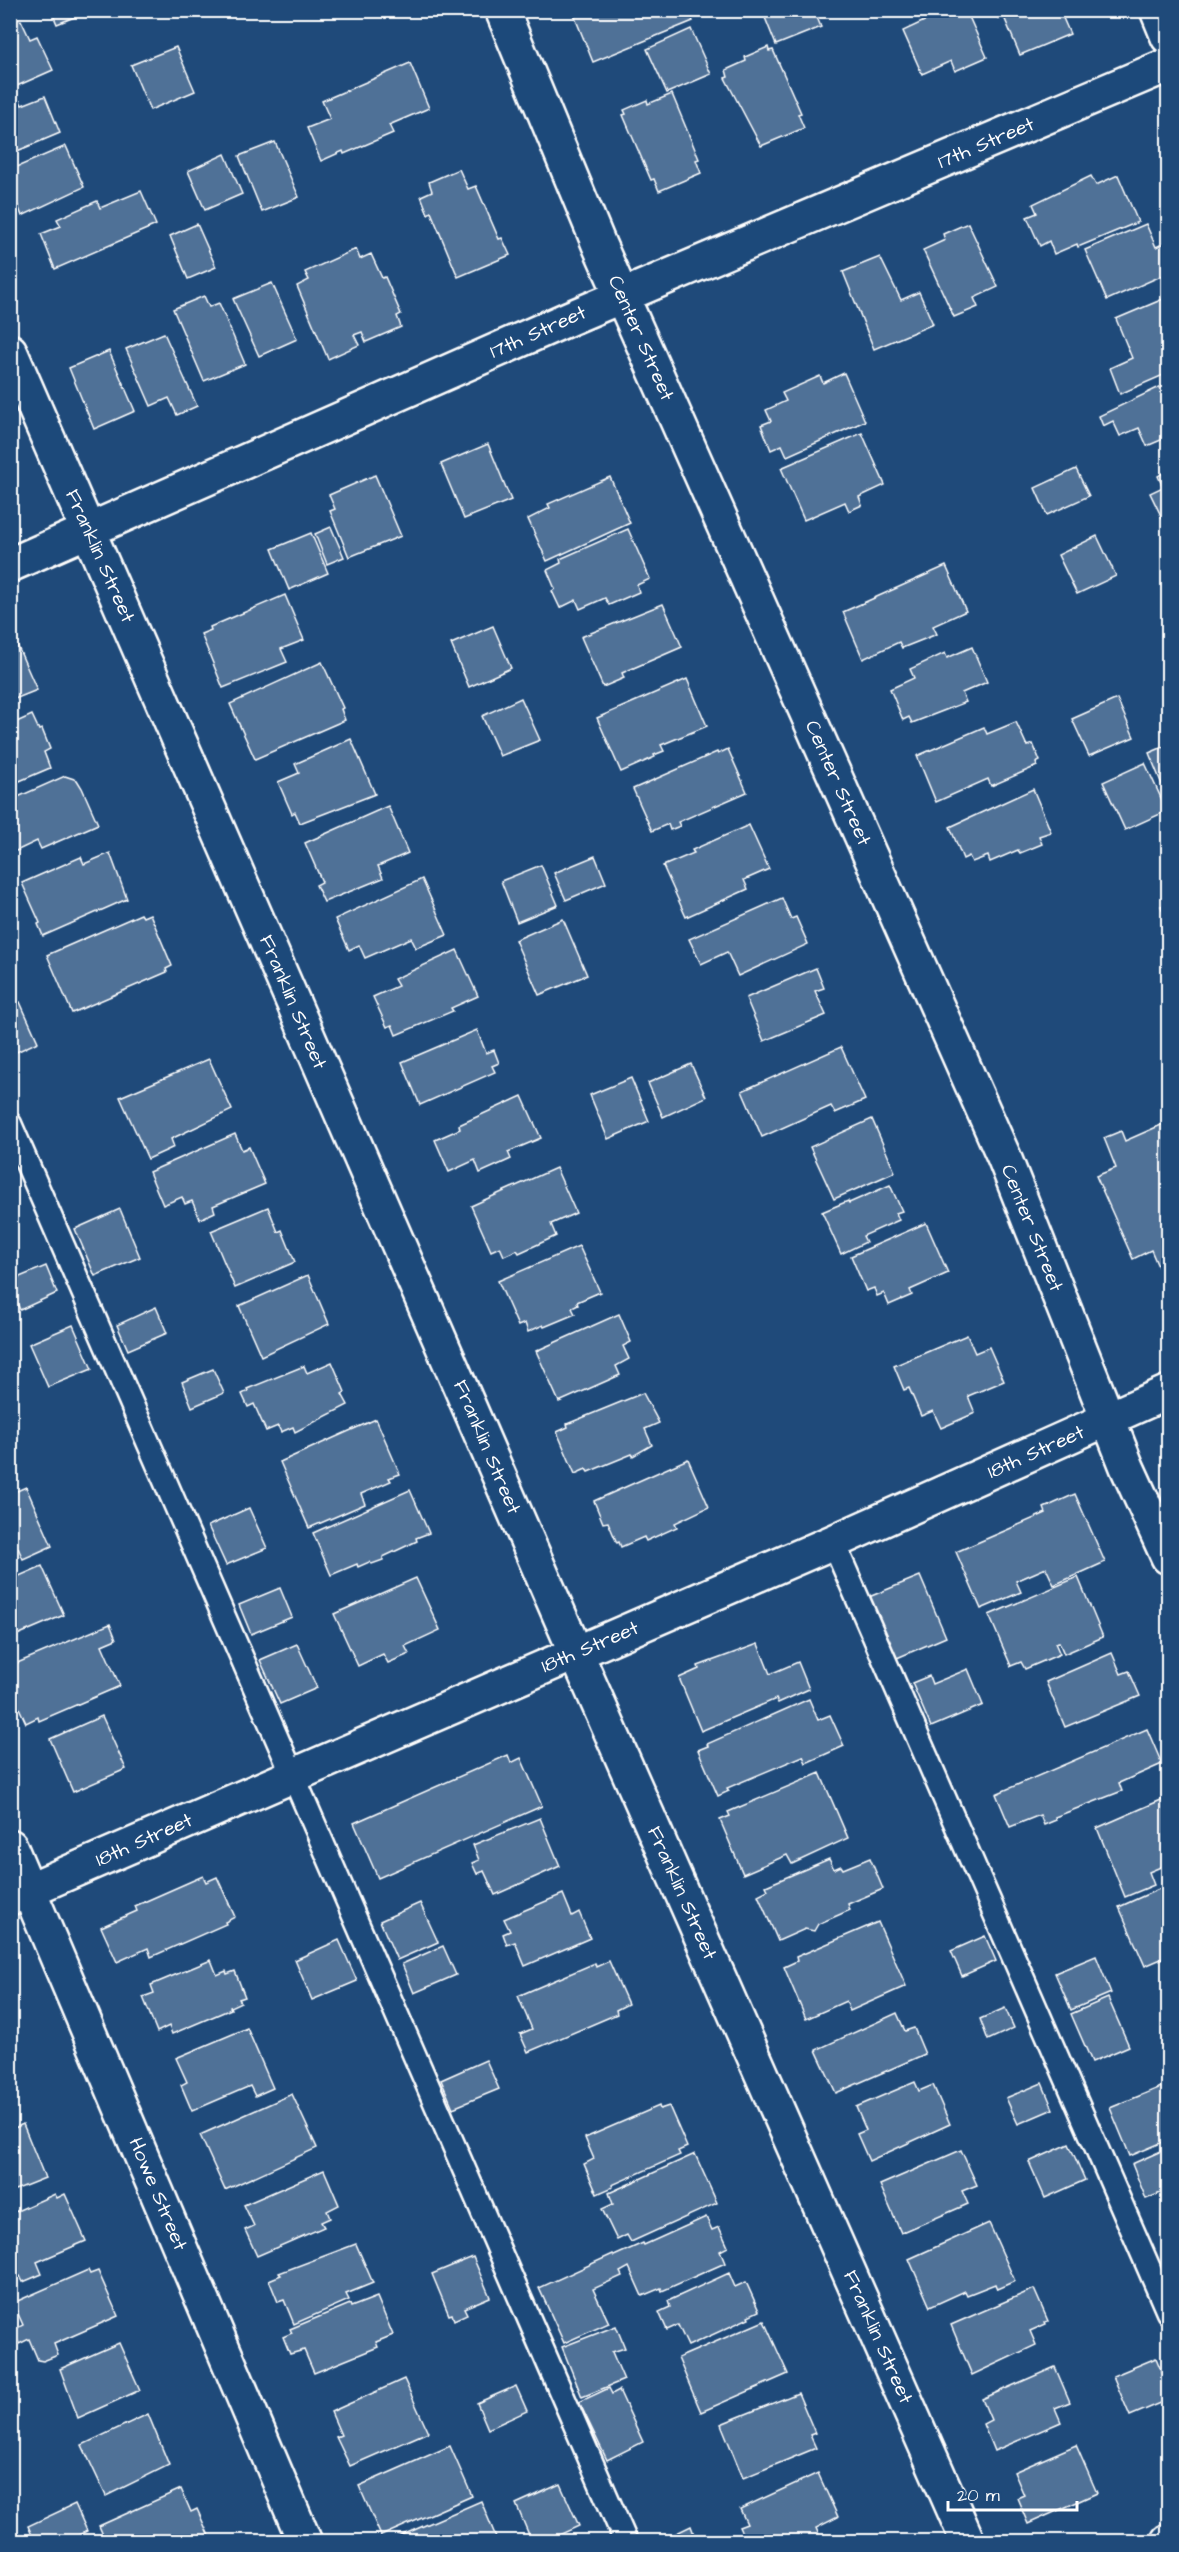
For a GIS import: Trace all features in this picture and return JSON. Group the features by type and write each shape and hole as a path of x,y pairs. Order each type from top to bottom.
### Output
{"street":[{"name":"Center Street","path":"502,10 623,296 1004,1157 1108,1419 1168,1557"},
{"path":"1157,10 1168,37"},
{"name":"17th Street","path":"10,565 623,296 1168,65"},
{"name":"Franklin Street","path":"10,351 576,1653 968,2541"},
{"name":"18th Street","path":"20,1894 833,1542 1168,1392"},
{"name":"Howe Street","path":"10,1846 20,1894 305,2541"}],"lane":[{"path":"10,1124 295,1775 626,2541"},
{"path":"833,1542 1168,2312"}],"building":[{"path":"51,10 86,10 87,12 57,24"},
{"path":"572,10 688,10 693,21 593,62"},
{"path":"762,10 814,10 821,27 776,45"},
{"path":"933,10 966,10 987,57 955,71 951,61 922,74 903,31 935,16"},
{"path":"995,10 1062,10 1070,34 1020,55 1004,17 998,19"},
{"path":"21,20 30,39 37,36 53,70 10,89 10,22"},
{"path":"691,29 711,74 667,93 647,49"},
{"path":"176,47 195,91 150,110 131,65"},
{"path":"768,47 769,51 773,50 801,113 798,114 804,128 761,146 725,78 728,77 726,70 746,61 745,57"},
{"path":"410,63 429,108 389,125 393,133 344,154 343,151 321,161 307,128 330,119 322,101"},
{"path":"672,94 699,159 696,160 701,173 659,191 654,179 651,180 623,115 626,114 624,110 647,100 648,104"},
{"path":"45,96 60,133 10,154 10,105 20,101 22,105"},
{"path":"275,142 299,197 262,212 239,156"},
{"path":"66,146 84,187 22,216 10,185 10,170"},
{"path":"225,154 242,194 205,210 188,171"},
{"path":"459,169 468,189 476,186 499,239 502,238 510,255 458,277 431,212 428,214 421,196 432,191 429,182"},
{"path":"1118,175 1138,222 1078,247 1077,244 1054,254 1049,241 1040,246 1027,217 1037,213 1033,204 1091,176 1096,185"},
{"path":"141,191 156,225 55,269 41,234 61,226 57,219 97,201 100,208"},
{"path":"968,223 998,287 974,298 978,307 954,317 923,250 945,240 943,234"},
{"path":"197,224 216,267 188,279 170,236"},
{"path":"1146,224 1156,247 1167,242 1168,273 1107,300 1085,250"},
{"path":"356,249 360,259 371,254 382,278 385,277 401,314 397,316 401,327 366,342 362,332 354,335 359,345 328,359 297,286 309,280 305,272"},
{"path":"880,257 901,300 919,292 933,324 874,349 843,272"},
{"path":"272,283 297,339 259,356 233,299"},
{"path":"204,296 209,307 219,303 245,364 204,381 173,309"},
{"path":"1168,297 1168,373 1120,394 1110,368 1132,358 1116,319"},
{"path":"164,333 197,406 177,415 169,398 151,406 126,349"},
{"path":"109,351 135,411 94,429 69,368"},
{"path":"844,373 865,421 787,456 782,445 771,450 761,425 771,421 766,410 786,401 782,393 820,376 823,383"},
{"path":"1168,383 1168,437 1147,446 1139,428 1120,436 1113,421 1103,426 1099,416"},
{"path":"862,433 885,485 859,497 862,505 849,511 845,502 804,520 781,468"},
{"path":"488,444 511,500 464,519 441,464"},
{"path":"1076,469 1089,496 1047,515 1035,488"},
{"path":"1168,470 1167,528 1150,493 1163,487 1158,476"},
{"path":"375,475 401,536 349,557 330,511 335,509 329,495"},
{"path":"610,477 630,523 547,561 528,519 550,508 548,504"},
{"path":"331,527 344,557 327,564 315,534"},
{"path":"628,529 650,579 637,585 639,592 609,605 605,598 580,609 576,600 560,608 552,591 555,589 547,570 561,563 560,559"},
{"path":"311,533 328,573 289,590 272,549"},
{"path":"1097,536 1116,576 1077,594 1058,555"},
{"path":"946,566 966,611 933,626 937,634 902,648 899,642 863,659 843,612"},
{"path":"285,595 304,640 281,649 287,662 223,688 201,634 211,630 210,627"},
{"path":"663,604 682,647 622,673 624,678 603,687 581,637"},
{"path":"493,626 511,668 469,687 451,644"},
{"path":"14,638 37,690 10,701 10,640"},
{"path":"972,647 987,682 962,693 966,702 912,723 909,717 903,720 890,689 914,678 910,669 945,653 947,658"},
{"path":"322,662 343,708 341,709 345,720 255,759 230,704"},
{"path":"687,679 707,726 661,745 664,751 621,772 597,718"},
{"path":"521,698 540,740 500,756 482,716"},
{"path":"1117,699 1134,737 1089,756 1072,719"},
{"path":"32,715 39,730 42,729 50,749 44,752 50,768 10,785 10,725"},
{"path":"1016,722 1027,746 1033,744 1040,761 1036,763 1037,766 991,786 988,779 936,802 917,756 984,727 987,734"},
{"path":"351,739 375,794 300,823 295,812 292,814 278,782 299,773 295,764"},
{"path":"1168,745 1168,799 1149,753"},
{"path":"728,749 747,792 678,822 680,826 670,830 668,824 652,831 633,789"},
{"path":"1145,763 1167,811 1125,830 1103,782"},
{"path":"65,776 77,780 98,824 41,849 37,841 14,852 10,843 11,800"},
{"path":"1033,789 1051,832 1039,836 1042,844 1020,853 1018,850 990,862 988,856 972,862 969,856 963,859 950,827"},
{"path":"388,806 408,853 378,866 383,878 324,902 316,885 322,882 305,843"},
{"path":"749,825 769,869 744,880 748,889 686,917 663,866 694,853 692,850"},
{"path":"110,853 127,899 43,936 38,924 40,923 22,883 81,857 84,864"},
{"path":"595,856 606,883 566,900 554,873"},
{"path":"541,865 558,905 517,922 501,881"},
{"path":"422,879 447,935 416,948 411,938 365,958 359,945 349,950 335,919"},
{"path":"1168,891 1168,915 1164,915 1161,906 1167,904 1163,893"},
{"path":"782,898 791,919 796,917 808,944 738,976 727,952 701,964 689,939"},
{"path":"141,914 143,917 150,914 172,966 166,969 167,972 72,1013 47,955"},
{"path":"563,919 587,975 539,995 515,940"},
{"path":"457,950 478,996 451,1008 453,1011 396,1035 392,1025 387,1027 373,997 398,986 394,979"},
{"path":"816,968 824,988 815,991 826,1015 764,1041 746,998"},
{"path":"20,1002 38,1042 10,1055 10,1006"},
{"path":"477,1030 486,1053 494,1050 499,1063 492,1066 495,1072 420,1105 402,1062"},
{"path":"841,1047 865,1100 835,1113 831,1106 762,1137 742,1091"},
{"path":"209,1059 232,1110 171,1139 174,1147 148,1159 120,1097"},
{"path":"691,1064 706,1097 663,1117 648,1083"},
{"path":"631,1078 649,1121 608,1139 590,1095"},
{"path":"522,1096 541,1138 508,1152 511,1159 480,1173 475,1160 449,1172 435,1140 460,1129 459,1125"},
{"path":"872,1119 895,1172 834,1199 810,1147"},
{"path":"1168,1122 1168,1284 1166,1285 1151,1250 1133,1259 1096,1176 1116,1168 1104,1138 1121,1131 1125,1141"},
{"path":"235,1134 242,1150 249,1147 265,1184 213,1206 215,1212 200,1219 192,1201 185,1204 182,1197 163,1205 149,1172"},
{"path":"556,1168 576,1213 551,1224 556,1236 519,1253 517,1250 504,1256 500,1247 491,1251 471,1206"},
{"path":"890,1185 902,1211 896,1213 899,1220 863,1236 866,1242 841,1254 822,1212"},
{"path":"268,1207 278,1232 282,1230 295,1262 235,1288 211,1231"},
{"path":"120,1209 140,1257 95,1276 75,1229"},
{"path":"926,1223 948,1273 910,1290 912,1295 889,1305 884,1293 877,1296 874,1288 866,1291 851,1256"},
{"path":"579,1246 600,1292 577,1302 578,1305 572,1308 575,1314 544,1327 543,1325 528,1332 525,1323 518,1326 498,1281"},
{"path":"46,1266 57,1293 20,1310 10,1287 10,1281"},
{"path":"308,1275 329,1324 261,1356 239,1306"},
{"path":"156,1307 167,1333 128,1350 117,1325"},
{"path":"619,1314 631,1342 623,1346 629,1359 616,1366 620,1375 559,1402 536,1351"},
{"path":"73,1325 92,1369 48,1387 29,1344"},
{"path":"967,1335 975,1353 989,1347 1004,1381 968,1396 975,1413 941,1428 933,1411 921,1416 909,1388 904,1390 894,1366"},
{"path":"332,1362 348,1405 295,1432 293,1427 281,1432 278,1426 266,1431 254,1404 248,1407 242,1394 248,1391 247,1389 304,1366 307,1373"},
{"path":"213,1369 224,1393 192,1407 182,1382"},
{"path":"643,1393 659,1423 645,1429 652,1445 633,1456 632,1454 588,1472 586,1469 575,1474 557,1432 568,1427 567,1424"},
{"path":"376,1419 400,1474 389,1478 391,1481 361,1494 365,1504 309,1528 280,1462"},
{"path":"688,1459 709,1507 675,1523 677,1527 646,1541 644,1537 621,1547 608,1522 603,1523 594,1501"},
{"path":"26,1487 52,1546 23,1559 18,1548 10,1551 10,1494"},
{"path":"410,1490 429,1533 383,1557 383,1560 372,1564 369,1562 358,1567 357,1564 331,1575 313,1533"},
{"path":"1075,1494 1105,1562 1054,1585 1046,1568 1016,1581 1021,1592 981,1609 956,1552 1046,1513 1044,1508"},
{"path":"249,1508 267,1548 226,1565 208,1526"},
{"path":"42,1566 64,1615 10,1638 10,1580"},
{"path":"920,1576 946,1637 890,1661 864,1599"},
{"path":"1078,1577 1103,1637 1064,1654 1059,1642 1055,1643 1060,1654 1025,1669 1021,1662 1011,1666 989,1615"},
{"path":"416,1578 440,1630 405,1646 409,1654 388,1663 383,1654 358,1666 334,1614"},
{"path":"280,1588 292,1617 251,1634 239,1605"},
{"path":"110,1624 116,1639 102,1645 120,1686 39,1721 38,1717 26,1723 10,1688 10,1666"},
{"path":"297,1644 317,1688 280,1704 260,1660"},
{"path":"758,1644 770,1674 798,1662 809,1689 778,1703 776,1699 701,1731 679,1678 699,1669 698,1666"},
{"path":"1112,1653 1121,1674 1129,1671 1140,1696 1065,1727 1046,1682"},
{"path":"968,1669 983,1705 931,1727 912,1683 929,1676 932,1684"},
{"path":"809,1699 818,1720 830,1715 844,1746 806,1763 803,1756 727,1788 729,1791 718,1796 698,1750"},
{"path":"102,1716 126,1769 73,1792 50,1739"},
{"path":"1147,1729 1162,1764 1119,1783 1122,1791 1055,1817 1056,1820 1044,1825 1040,1815 1010,1827 996,1794"},
{"path":"508,1755 511,1763 521,1758 542,1806 378,1878 354,1823"},
{"path":"820,1773 848,1838 792,1864 787,1855 743,1874 720,1820 730,1816 728,1812"},
{"path":"1168,1797 1168,1864 1149,1872 1154,1885 1125,1897 1097,1828"},
{"path":"540,1818 560,1866 495,1895 484,1871 477,1874 472,1863 479,1860 473,1845"},
{"path":"870,1858 883,1889 848,1904 850,1910 818,1924 814,1931 805,1929 778,1941 758,1895 768,1890 766,1886 829,1859 834,1869 841,1866 843,1869"},
{"path":"203,1876 206,1882 217,1877 235,1917 225,1922 226,1924 151,1957 148,1948 117,1962 101,1927 137,1911 135,1906"},
{"path":"1168,1885 1168,1956 1145,1966 1119,1907"},
{"path":"563,1894 572,1916 579,1912 590,1938 525,1966 515,1942 507,1945 503,1934 510,1931 504,1919"},
{"path":"420,1903 438,1942 397,1960 380,1921"},
{"path":"878,1922 906,1986 850,2011 846,2001 806,2019 784,1967 797,1961 796,1957"},
{"path":"985,1936 996,1961 962,1976 951,1951"},
{"path":"339,1940 357,1981 312,2000 295,1960"},
{"path":"443,1946 456,1975 414,1993 402,1964"},
{"path":"1096,1956 1111,1993 1071,2010 1055,1973"},
{"path":"211,1960 217,1975 226,1971 227,1974 235,1971 245,1997 239,1999 241,2002 230,2007 231,2009 172,2034 169,2026 157,2032 143,1997 154,1993 151,1985"},
{"path":"609,1961 628,2004 616,2010 617,2014 528,2052 520,2034 532,2029 518,1996 595,1963 596,1967"},
{"path":"1108,1998 1129,2046 1092,2062 1071,2014"},
{"path":"1005,2008 1014,2028 988,2040 980,2019"},
{"path":"897,2013 905,2031 914,2028 925,2054 836,2093 816,2050"},
{"path":"247,2028 273,2088 255,2096 250,2086 192,2111 181,2085 187,2082 176,2058"},
{"path":"486,2060 499,2089 453,2108 441,2080"},
{"path":"915,2082 919,2091 933,2085 950,2124 869,2161 857,2134 866,2130 856,2107"},
{"path":"1042,2083 1053,2109 1018,2124 1006,2098"},
{"path":"1161,2087 1168,2104 1168,2140 1130,2156 1110,2108"},
{"path":"292,2094 317,2148 225,2190 200,2135"},
{"path":"659,2106 660,2109 669,2106 687,2147 678,2151 680,2155 597,2194 584,2164 594,2159 585,2138"},
{"path":"23,2124 45,2178 10,2192 10,2130"},
{"path":"1069,2144 1085,2180 1045,2198 1029,2162"},
{"path":"1168,2148 1168,2190 1146,2199 1132,2164"},
{"path":"961,2150 977,2185 962,2191 968,2204 901,2233 880,2185"},
{"path":"695,2154 717,2203 631,2242 627,2235 617,2240 602,2209 613,2204 609,2193"},
{"path":"324,2170 339,2205 327,2211 330,2218 321,2222 324,2227 257,2256 245,2230 254,2226 244,2205"},
{"path":"55,2194 57,2198 65,2194 86,2241 37,2262 42,2274 23,2282 20,2276 10,2281 10,2214"},
{"path":"706,2217 712,2230 719,2227 728,2247 720,2251 725,2263 662,2291 661,2288 642,2296 629,2267 620,2272 622,2276 593,2289 609,2323 564,2343 539,2288 613,2254 614,2256 643,2243 644,2245"},
{"path":"989,2223 1015,2281 997,2289 995,2284 967,2295 965,2291 930,2307 909,2259"},
{"path":"356,2244 373,2283 346,2294 349,2300 294,2324 284,2300 278,2302 269,2280 281,2275 279,2273"},
{"path":"473,2257 490,2297 464,2308 467,2314 454,2320 452,2314 449,2315 432,2274"},
{"path":"88,2270 90,2274 98,2271 118,2316 54,2344 58,2355 43,2361 38,2360 29,2339 19,2344 13,2330 23,2325 13,2303"},
{"path":"729,2273 735,2287 746,2282 759,2311 748,2316 749,2318 688,2346 678,2325 667,2330 659,2312 670,2307 668,2301"},
{"path":"1034,2289 1048,2321 1030,2331 1036,2345 972,2375 951,2325"},
{"path":"377,2297 393,2335 376,2342 378,2347 314,2373 304,2350 290,2354 283,2337 292,2333 290,2329 350,2304 351,2307"},
{"path":"764,2321 788,2374 701,2412 678,2358"},
{"path":"616,2326 625,2348 612,2352 624,2380 582,2397 562,2347"},
{"path":"119,2343 140,2390 78,2418 60,2369"},
{"path":"1156,2358 1168,2387 1168,2400 1130,2416 1113,2376"},
{"path":"1055,2367 1070,2402 1055,2408 1061,2422 994,2451 983,2424 991,2420 982,2399"},
{"path":"404,2379 428,2432 350,2466 336,2437 341,2435 331,2412"},
{"path":"516,2386 527,2411 488,2429 477,2403"},
{"path":"609,2388 612,2394 619,2390 643,2442 607,2460 579,2402"},
{"path":"798,2393 815,2433 810,2435 816,2448 743,2478 721,2424"},
{"path":"148,2414 169,2465 106,2496 82,2445"},
{"path":"1076,2445 1097,2493 1028,2524 1017,2498 1024,2495 1014,2472"},
{"path":"450,2446 472,2496 381,2536 359,2486"},
{"path":"818,2473 838,2517 816,2528 819,2535 804,2542 754,2542 752,2537 745,2540 739,2527 747,2524 740,2509"},
{"path":"560,2484 579,2526 544,2542 532,2542 516,2504"},
{"path":"181,2489 191,2512 197,2509 209,2536 197,2542 106,2542 99,2526"},
{"path":"481,2501 498,2542 400,2542 398,2537"},
{"path":"75,2504 87,2531 65,2542 35,2542 28,2526"},
{"path":"691,2526 697,2542 658,2542"}]}
